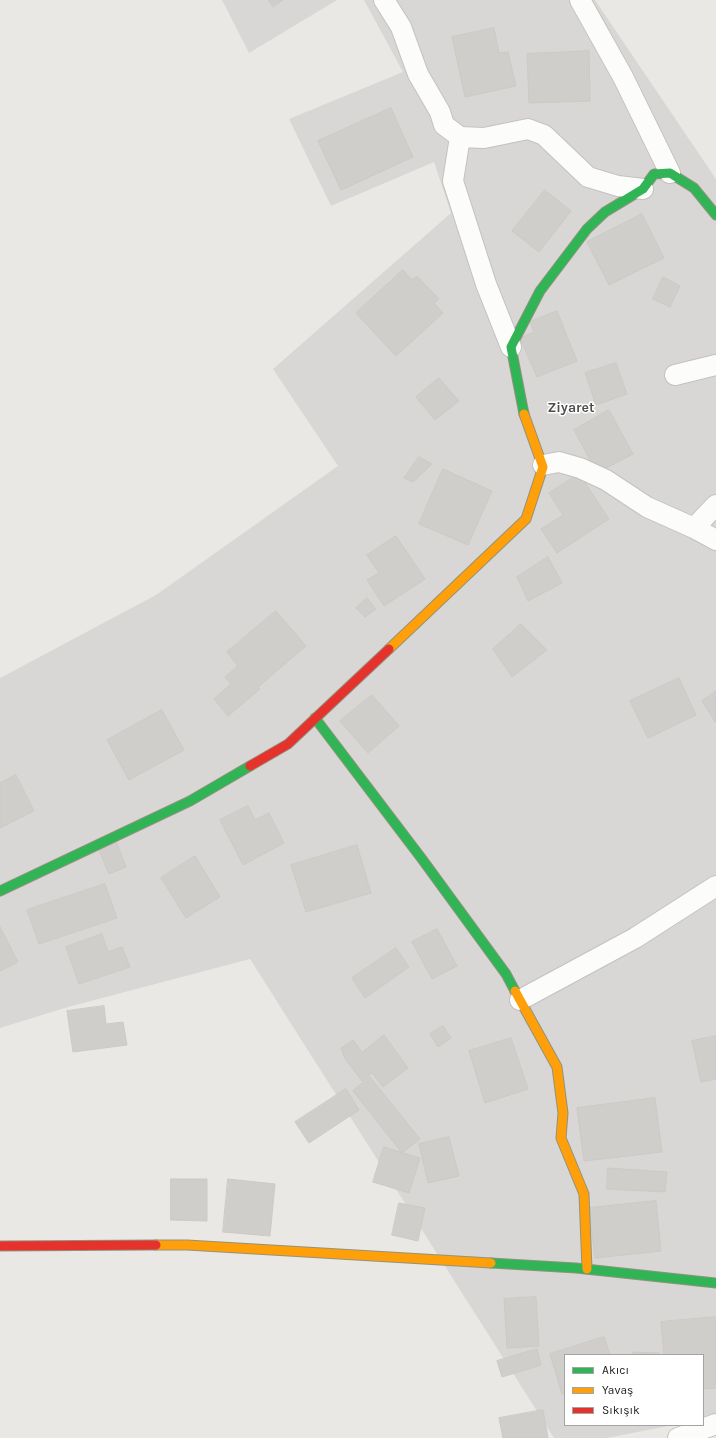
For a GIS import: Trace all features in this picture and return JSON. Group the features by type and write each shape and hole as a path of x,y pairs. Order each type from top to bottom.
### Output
{"street":[{"path":"384,0 401,27 418,74 440,112 444,125 460,137 484,138 528,129 544,135 588,177 618,186 643,189"},
{"path":"580,0 624,77 670,173 694,188 716,216"},
{"path":"0,891 190,801 288,744 526,519 543,465 523,412 511,347 486,284 453,181 460,137"},
{"path":"511,347 540,291 587,229 605,212 643,189 654,174 670,173"},
{"path":"675,375 716,365"},
{"path":"543,465 559,462 580,468 606,480 647,507 694,528 716,540"},
{"path":"694,528 716,505"},
{"path":"315,718 506,974 557,1068 563,1113 561,1138 584,1194 587,1269"},
{"path":"520,1000 635,938 716,886"},
{"path":"0,1246 187,1245 587,1269 716,1283"},
{"path":"678,1438 716,1424"}],"shaded area":[{"path":"222,0 337,0 249,53"},
{"path":"364,0 595,0 716,179 716,1417 704,1419 704,1354 564,1354 564,1426 668,1426 607,1438 554,1438 250,959 68,1007 0,1028 0,678 156,595 338,466 273,369 451,213 434,162 331,206 289,119 403,72"}],"building":[{"path":"269,0 283,0 273,7"},
{"path":"494,28 499,53 508,52 516,86 465,97 452,37"},
{"path":"589,51 590,101 529,103 527,54"},
{"path":"391,108 413,157 341,190 318,141"},
{"path":"545,190 571,211 539,252 512,231"},
{"path":"642,214 664,258 609,285 587,242"},
{"path":"403,270 412,280 417,276 439,299 434,303 443,313 396,356 356,313"},
{"path":"663,277 680,286 670,307 653,299"},
{"path":"557,311 577,361 537,377 520,338 534,332 530,322"},
{"path":"616,363 627,394 596,405 585,373"},
{"path":"439,378 459,401 435,420 416,397"},
{"path":"609,410 633,454 597,473 574,430"},
{"path":"419,457 432,464 413,482 404,478"},
{"path":"443,469 492,491 468,545 419,524"},
{"path":"579,474 609,519 557,553 541,529 563,515 549,493"},
{"path":"396,536 425,579 384,606 367,580 379,573 367,555"},
{"path":"548,557 562,583 528,601 517,577"},
{"path":"367,598 376,609 365,617 356,608"},
{"path":"276,611 306,646 258,687 260,689 228,716 214,699 231,684 225,677 238,666 227,652"},
{"path":"521,624 547,650 512,677 493,649"},
{"path":"679,678 696,715 648,738 630,701"},
{"path":"716,691 716,723 702,701"},
{"path":"372,695 399,726 368,753 340,721"},
{"path":"162,710 184,750 129,780 107,740"},
{"path":"16,775 34,811 0,828 0,783"},
{"path":"248,806 255,820 269,813 284,843 243,865 220,820"},
{"path":"116,841 126,867 109,874 98,848"},
{"path":"357,845 371,893 306,912 291,865"},
{"path":"195,856 220,897 186,918 161,878"},
{"path":"105,884 117,918 39,944 27,910"},
{"path":"0,927 18,962 0,971"},
{"path":"437,929 457,966 432,979 412,942"},
{"path":"102,934 108,952 122,947 130,967 79,984 66,947"},
{"path":"396,948 409,967 365,998 352,978"},
{"path":"104,1006 106,1024 123,1022 127,1045 73,1052 67,1011"},
{"path":"443,1026 451,1038 438,1047 430,1034"},
{"path":"384,1035 408,1068 383,1087 372,1073 362,1081 345,1059 341,1048 353,1040 362,1052"},
{"path":"716,1036 716,1079 701,1082 692,1041"},
{"path":"511,1038 528,1089 485,1103 469,1051"},
{"path":"370,1077 420,1139 402,1153 353,1091"},
{"path":"346,1089 359,1110 309,1143 295,1122"},
{"path":"655,1098 662,1152 584,1161 577,1108"},
{"path":"449,1137 459,1176 428,1183 419,1144"},
{"path":"384,1147 420,1158 409,1193 373,1182"},
{"path":"608,1168 667,1172 665,1192 607,1189"},
{"path":"171,1179 207,1179 207,1221 171,1220"},
{"path":"228,1179 275,1184 270,1236 223,1232"},
{"path":"656,1201 661,1251 595,1258 589,1208"},
{"path":"399,1203 425,1208 418,1241 392,1235"},
{"path":"536,1297 539,1346 507,1348 504,1299"},
{"path":"716,1317 716,1388 704,1389 704,1354 664,1354 661,1322"},
{"path":"604,1337 610,1354 564,1354 564,1393 562,1394 550,1354"},
{"path":"537,1349 541,1365 502,1377 497,1361"},
{"path":"633,1352 659,1353 659,1354 633,1354"},
{"path":"543,1410 548,1438 503,1438 499,1418"}],"traffic: fast":[{"path":"524,414 511,347 540,291 587,229 605,212 643,189 654,174 670,173 694,188 716,215"},
{"path":"315,718 422,859 506,974 515,991"},
{"path":"0,891 190,801 250,766"},
{"path":"491,1263 576,1268 716,1283"}],"traffic: slow":[{"path":"389,649 526,519 543,467 524,414"},
{"path":"515,991 557,1067 563,1113 561,1138 584,1194 587,1269"},
{"path":"156,1245 187,1245 491,1263"}],"traffic: jam":[{"path":"250,766 288,744 389,649"},
{"path":"0,1246 156,1245"}],"district":[{"name":"Ziyaret","path":"571,408"}]}
